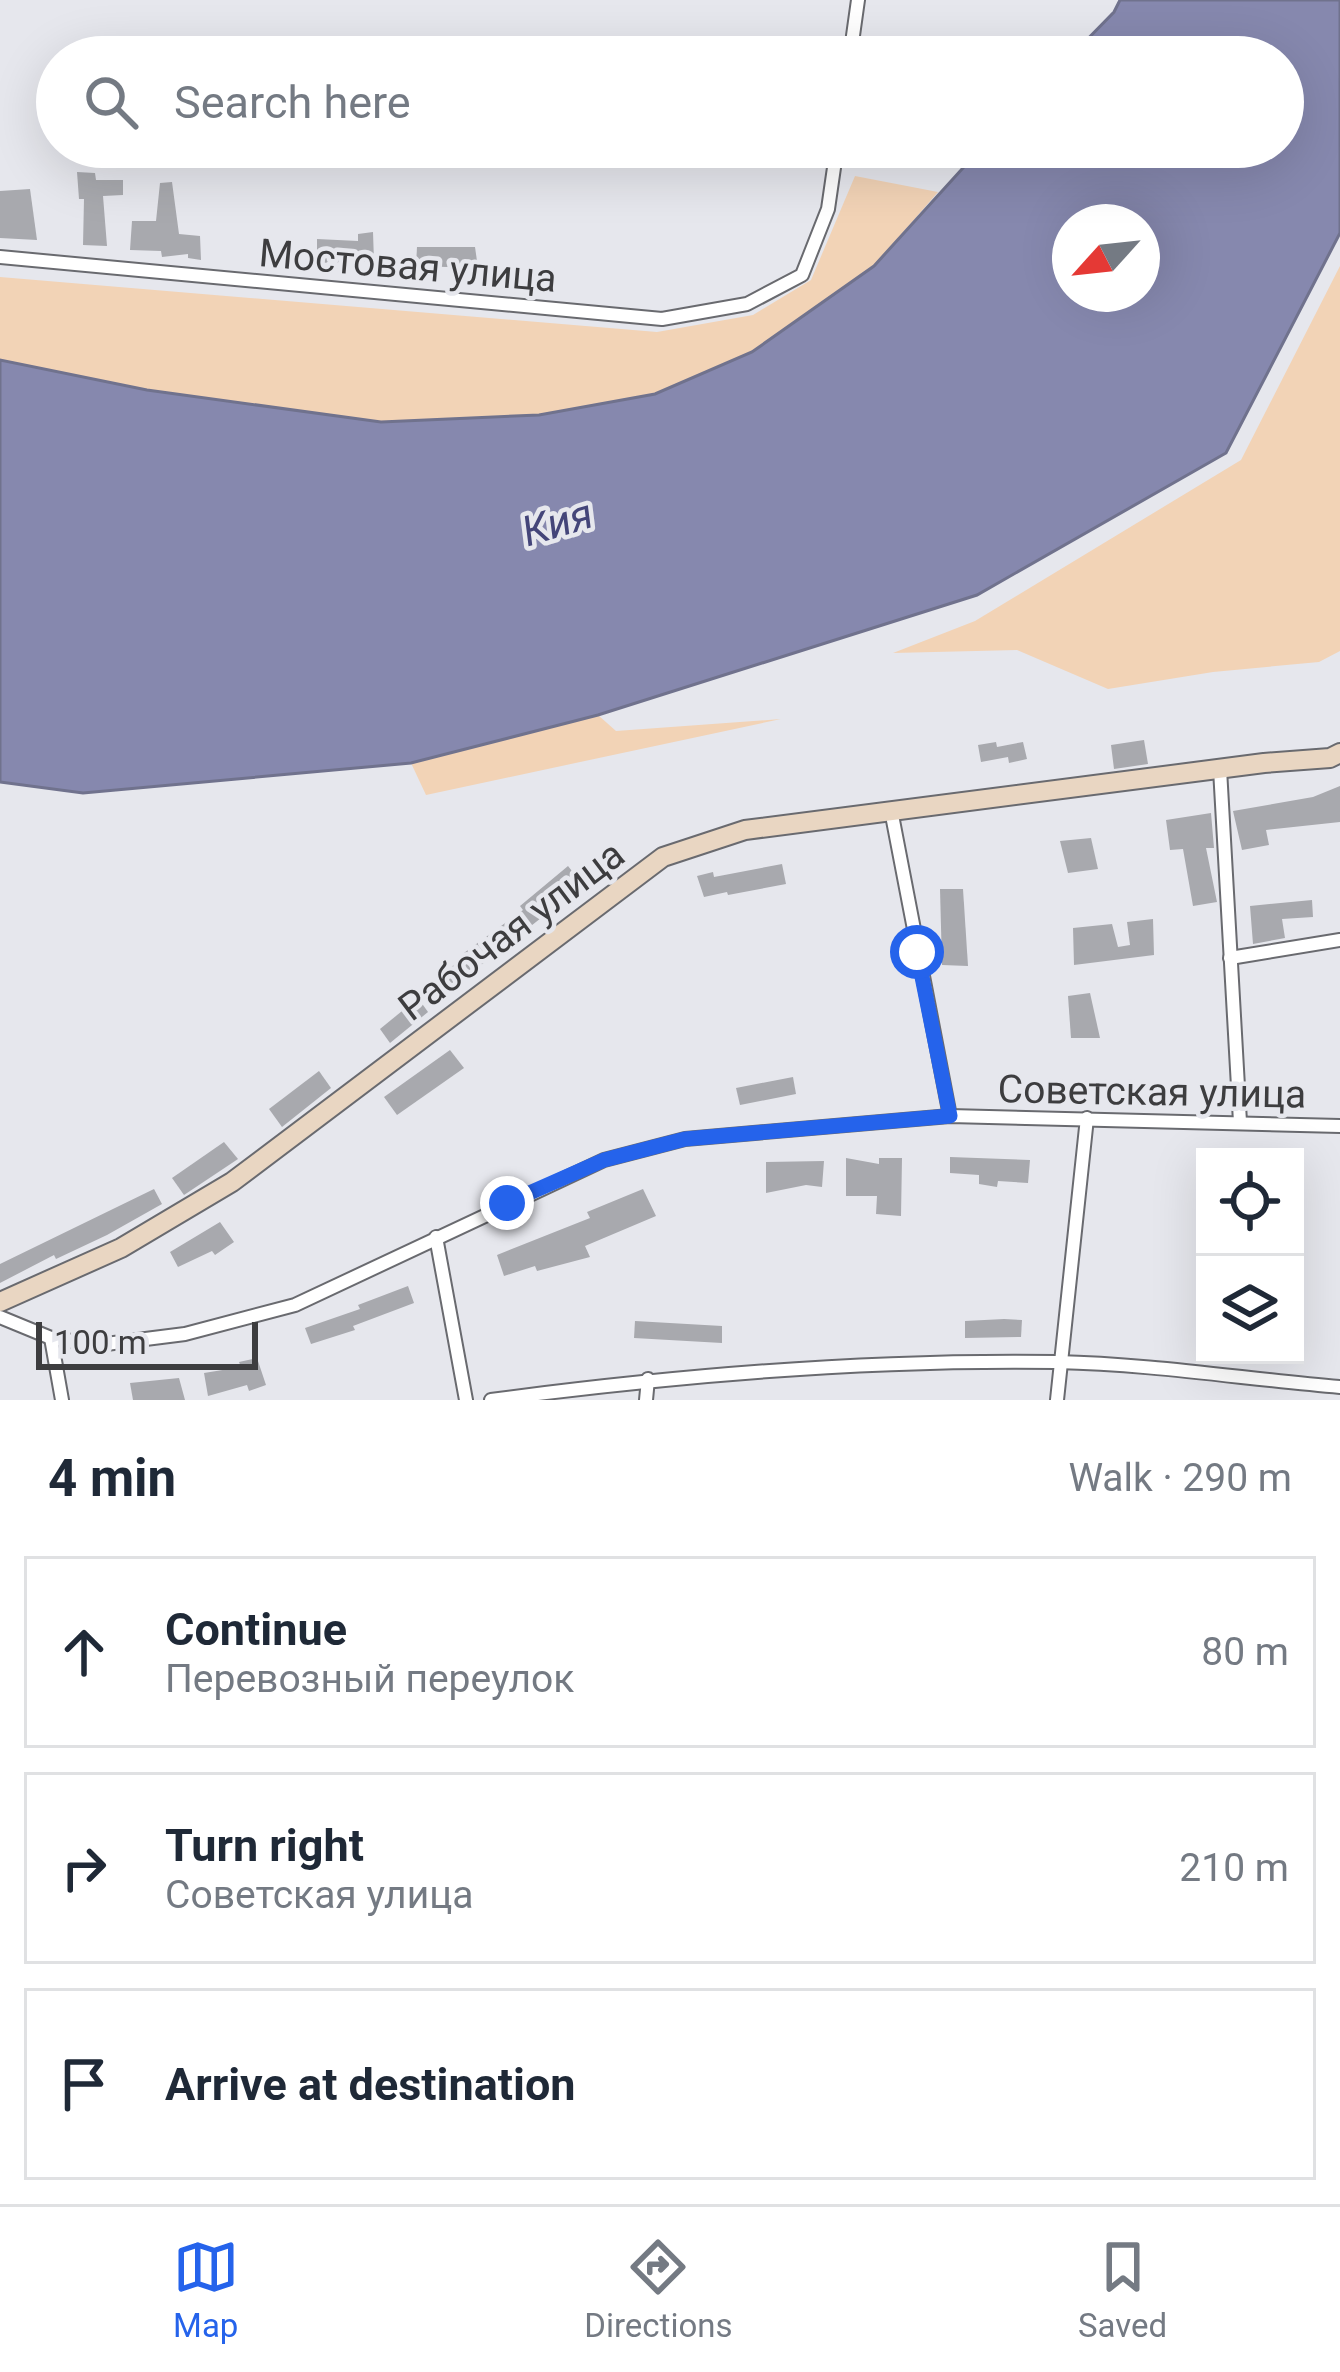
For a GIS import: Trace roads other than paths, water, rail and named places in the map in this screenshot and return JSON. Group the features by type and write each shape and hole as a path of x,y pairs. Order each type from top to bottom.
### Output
{"main road":[{"name":"Рабочая улица","path":"0,1302 121,1248 232,1182 663,857 745,830 1330,758 1340,753"}],"street":[{"path":"853,36 858,0"},
{"name":"Мостовая улица","path":"0,256 662,319 747,304 802,275 828,208 834,168"},
{"path":"1220,769 1240,1122"},
{"path":"891,810 950,1116"},
{"path":"1230,958 1340,940"},
{"name":"Советская улица","path":"0,1317 51,1338 98,1346 184,1334 295,1304 604,1160 685,1139 950,1116 1340,1126"},
{"path":"1058,1400 1087,1118"},
{"path":"436,1237 466,1400"},
{"path":"51,1338 62,1400"},
{"path":"491,1400 648,1379 851,1364 1061,1362 1340,1388"},
{"path":"646,1400 648,1379"}],"water":[{"name":"Кия","path":"1120,0 1340,0 1340,233 1226,453 977,595 598,715 411,763 83,793 0,782 0,360 147,390 381,422 539,415 655,394 752,352 874,266 963,168 1304,168 1304,36 1091,36"}]}
